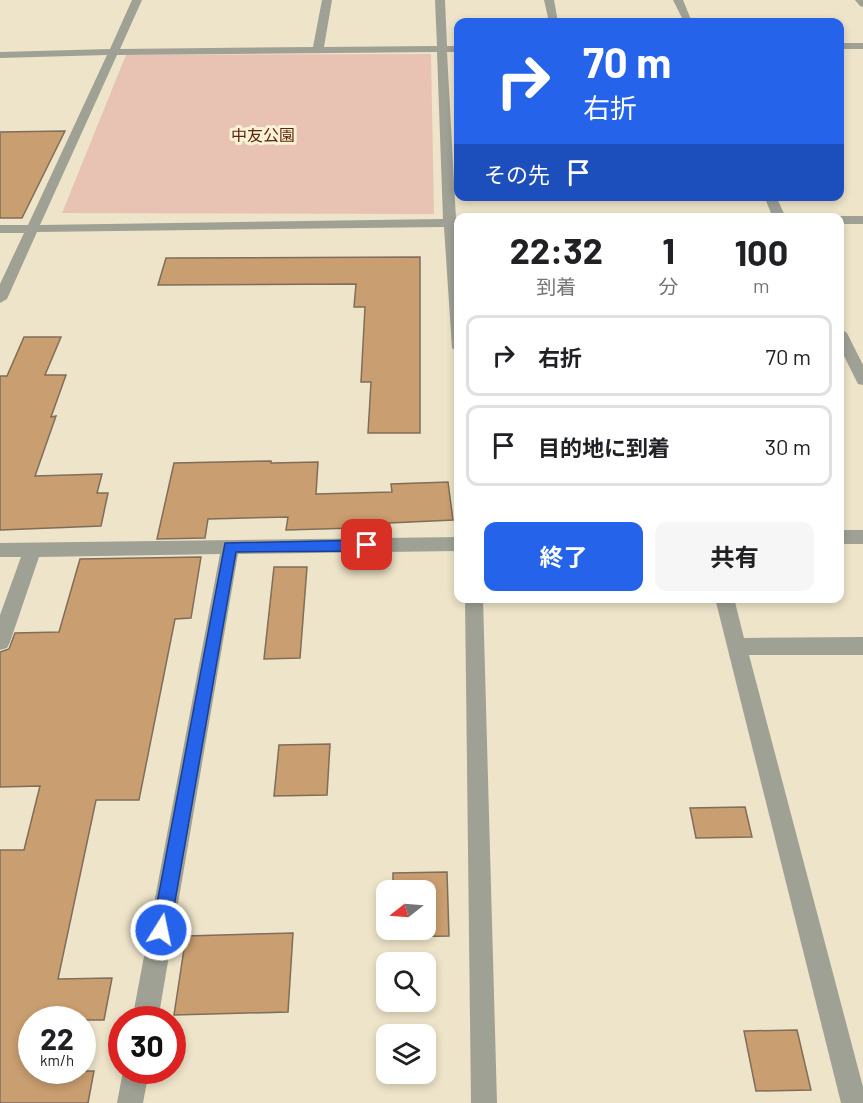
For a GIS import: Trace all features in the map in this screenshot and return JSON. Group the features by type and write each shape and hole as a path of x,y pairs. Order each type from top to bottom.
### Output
{"street":[{"path":"0,299 137,0"},
{"path":"318,50 327,0"},
{"path":"440,0 441,49 454,213"},
{"path":"549,0 553,18"},
{"path":"678,0 686,18"},
{"path":"844,46 863,46"},
{"path":"0,55 454,49"},
{"path":"844,220 863,220"},
{"path":"0,229 454,223"},
{"path":"844,341 863,380"},
{"path":"844,537 863,537"},
{"path":"0,550 454,544"},
{"path":"148,1006 230,547"},
{"path":"0,642 32,550"},
{"path":"474,603 484,1103"},
{"path":"725,603 854,1103"},
{"path":"738,647 863,645"},
{"path":"130,1103 134,1084"}],"green space":[{"name":"中友公園","path":"431,54 434,214 62,213 126,55"}],"building":[{"path":"65,131 22,218 0,218 0,132"},
{"path":"420,257 420,433 368,433 371,382 361,382 365,307 354,307 356,284 158,285 166,258"},
{"path":"24,337 61,337 45,375 66,375 51,417 56,416 35,476 102,474 97,493 108,493 101,526 0,530 0,376 7,376"},
{"path":"271,461 271,463 318,462 316,494 392,492 391,484 448,482 453,520 389,523 390,527 286,530 288,517 208,519 205,538 157,539 174,463"},
{"path":"201,557 191,618 175,619 139,800 96,800 58,979 112,978 104,1020 96,1020 96,1006 18,1006 18,1084 92,1084 88,1103 0,1103 0,850 24,850 40,786 0,787 0,652 9,649 15,633 59,632 80,559"},
{"path":"274,567 307,567 300,658 264,659"},
{"path":"330,744 327,795 274,796 279,745"},
{"path":"745,807 752,837 696,838 690,808"},
{"path":"447,872 449,936 436,936 436,880 393,880 393,873"},
{"path":"293,933 288,1012 186,1015 186,1006 175,1006 186,936"},
{"path":"797,1030 811,1090 756,1091 744,1031"}],"route":[{"path":"161,930 230,547 367,545"}]}
